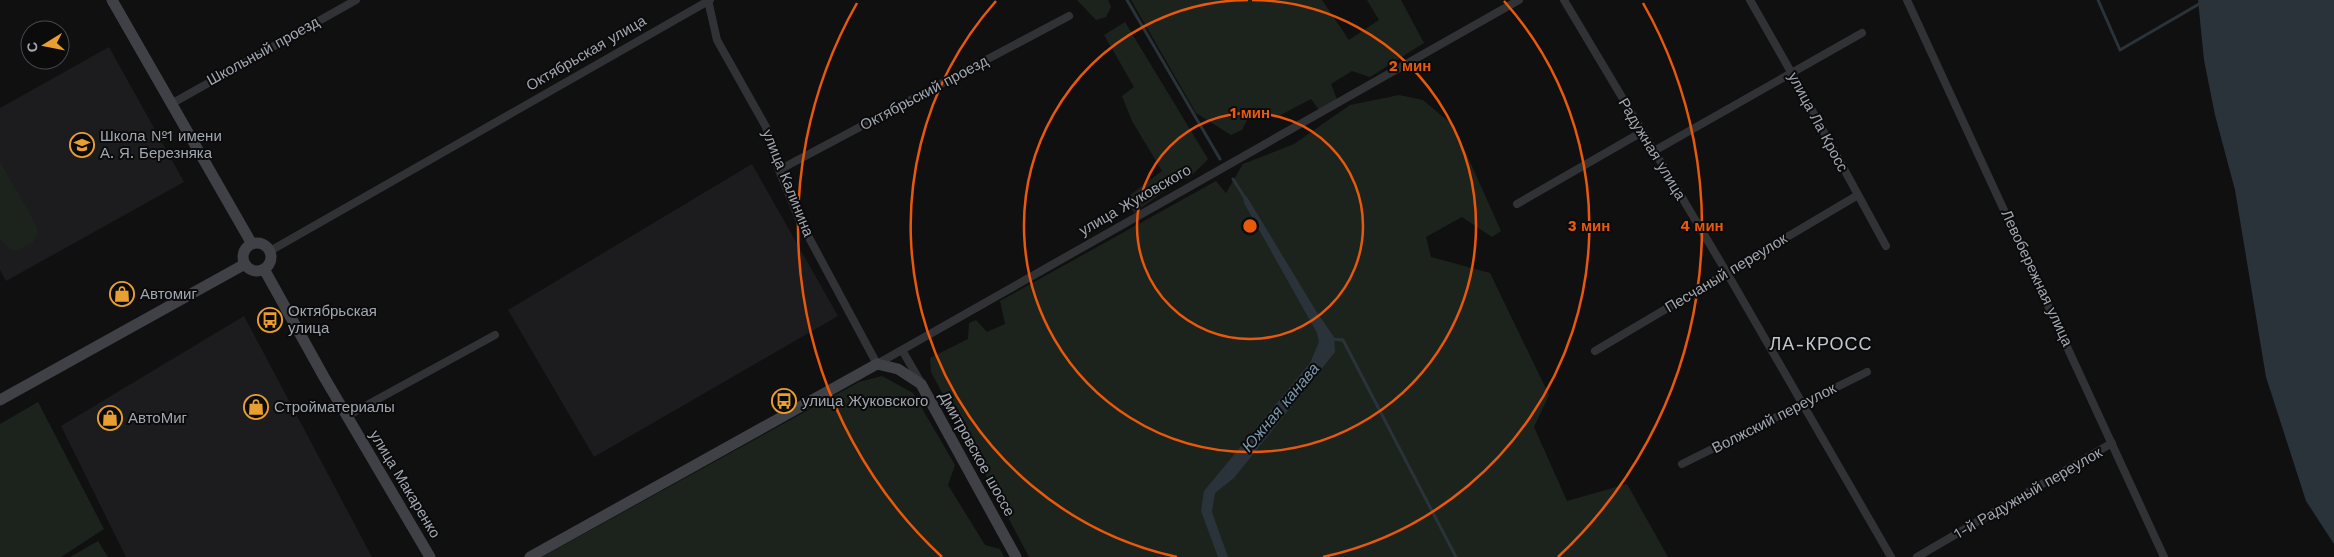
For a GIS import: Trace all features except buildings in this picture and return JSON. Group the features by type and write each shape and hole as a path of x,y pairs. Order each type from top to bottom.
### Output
{"street":[{"path":"112,0 252,244"},
{"name":"Школьный проезд","path":"171,104 356,0"},
{"name":"улица Калинина","path":"709,0 717,40 766,127 779,170 799,219 877,364"},
{"name":"Октябрьская улица","path":"270,251 709,0"},
{"name":"улица Жуковского","path":"530,557 902,350 1519,0"},
{"name":"Радужная улица","path":"1564,0 1727,273 1891,557"},
{"name":"улица Ла Кросс","path":"1750,0 1886,246"},
{"name":"Левобережная улица","path":"1908,0 2164,557"},
{"name":"Октябрьский проезд","path":"779,170 1069,16"},
{"path":"1654,150 1862,33"},
{"path":"1517,204 1642,132"},
{"name":"Песчаный переулок","path":"1595,351 1858,195"},
{"path":"252,244 262,244 270,251 271,261 264,269 254,270 245,264 244,253 252,244"},
{"path":"0,400 245,264"},
{"name":"улица Макаренко","path":"264,269 430,557"},
{"path":"347,416 495,336"},
{"path":"902,350 922,384"},
{"name":"Дмитровское шоссе","path":"877,364 898,369 922,384 1016,557"},
{"name":"Волжский переулок","path":"1682,464 1803,406 1867,372"},
{"name":"1-й Радужный переулок","path":"1918,557 2112,443"}],"shaded area":[{"path":"1077,0 1108,0 1111,7 1106,17 1096,20"},
{"path":"1131,0 1322,0 1349,40 1379,20 1367,0 1401,0 1424,43 1370,77 1352,71 1331,84 1338,102 1320,111 1311,99 1275,118 1252,110 1242,130 1231,135 1196,113"},
{"path":"1125,22 1208,159 1189,178 1165,179 1163,192 1134,213 1126,198 1162,171 1132,121 1122,96 1134,87 1104,35"},
{"name":"Школа №1 имени А. Я. Березняка","path":"109,47 184,182 6,281 0,270 0,108"},
{"path":"1399,95 1423,100 1454,126 1501,231 1492,237 1462,217 1426,237 1431,257 1490,273 1549,395 1534,427 1567,501 1627,484 1668,557 1029,557 931,372 930,358 968,339 969,323 976,320 987,332 1005,324 1000,301 1216,181 1226,193 1243,164 1294,144 1350,105"},
{"path":"0,162 36,225 38,234 33,242 16,251 9,249 0,239"},
{"path":"752,164 838,316 594,457 508,310"},
{"path":"244,316 372,557 126,557 61,426"},
{"path":"882,376 913,393 955,465 948,485 985,545 1000,549 1004,557 542,557 859,382"},
{"path":"38,402 104,529 61,557 0,557 0,424"},
{"path":"98,541 108,557 70,557"}],"water":[{"path":"2198,0 2334,0 2334,544 2306,501 2266,377 2235,190 2215,115 2204,60"},
{"path":"1243,195 1247,197 1316,311 1334,337 1335,352 1234,478 1215,493 1212,512 1228,557 1218,557 1201,511 1204,491 1310,363 1319,342 1317,333 1244,203"}],"waterway":[{"name":"Южная канава","path":"1127,0 1220,159"},
{"path":"2098,0 2120,50 2206,0"},
{"name":"Южная канава","path":"1233,179 1245,198"},
{"path":"1330,339 1343,340 1456,557"}],"place":[{"name":"Школа №1 имени А. Я. Березняка","path":"82,145"},
{"name":"Автомиг","path":"122,294"},
{"name":"Октябрьская улица","path":"270,320"},
{"name":"улица Жуковского","path":"784,401"},
{"name":"Стройматериалы","path":"256,407"},
{"name":"АвтоМиг","path":"110,418"}],"district":[{"name":"ЛА-КРОСС","path":"1821,344"}]}
